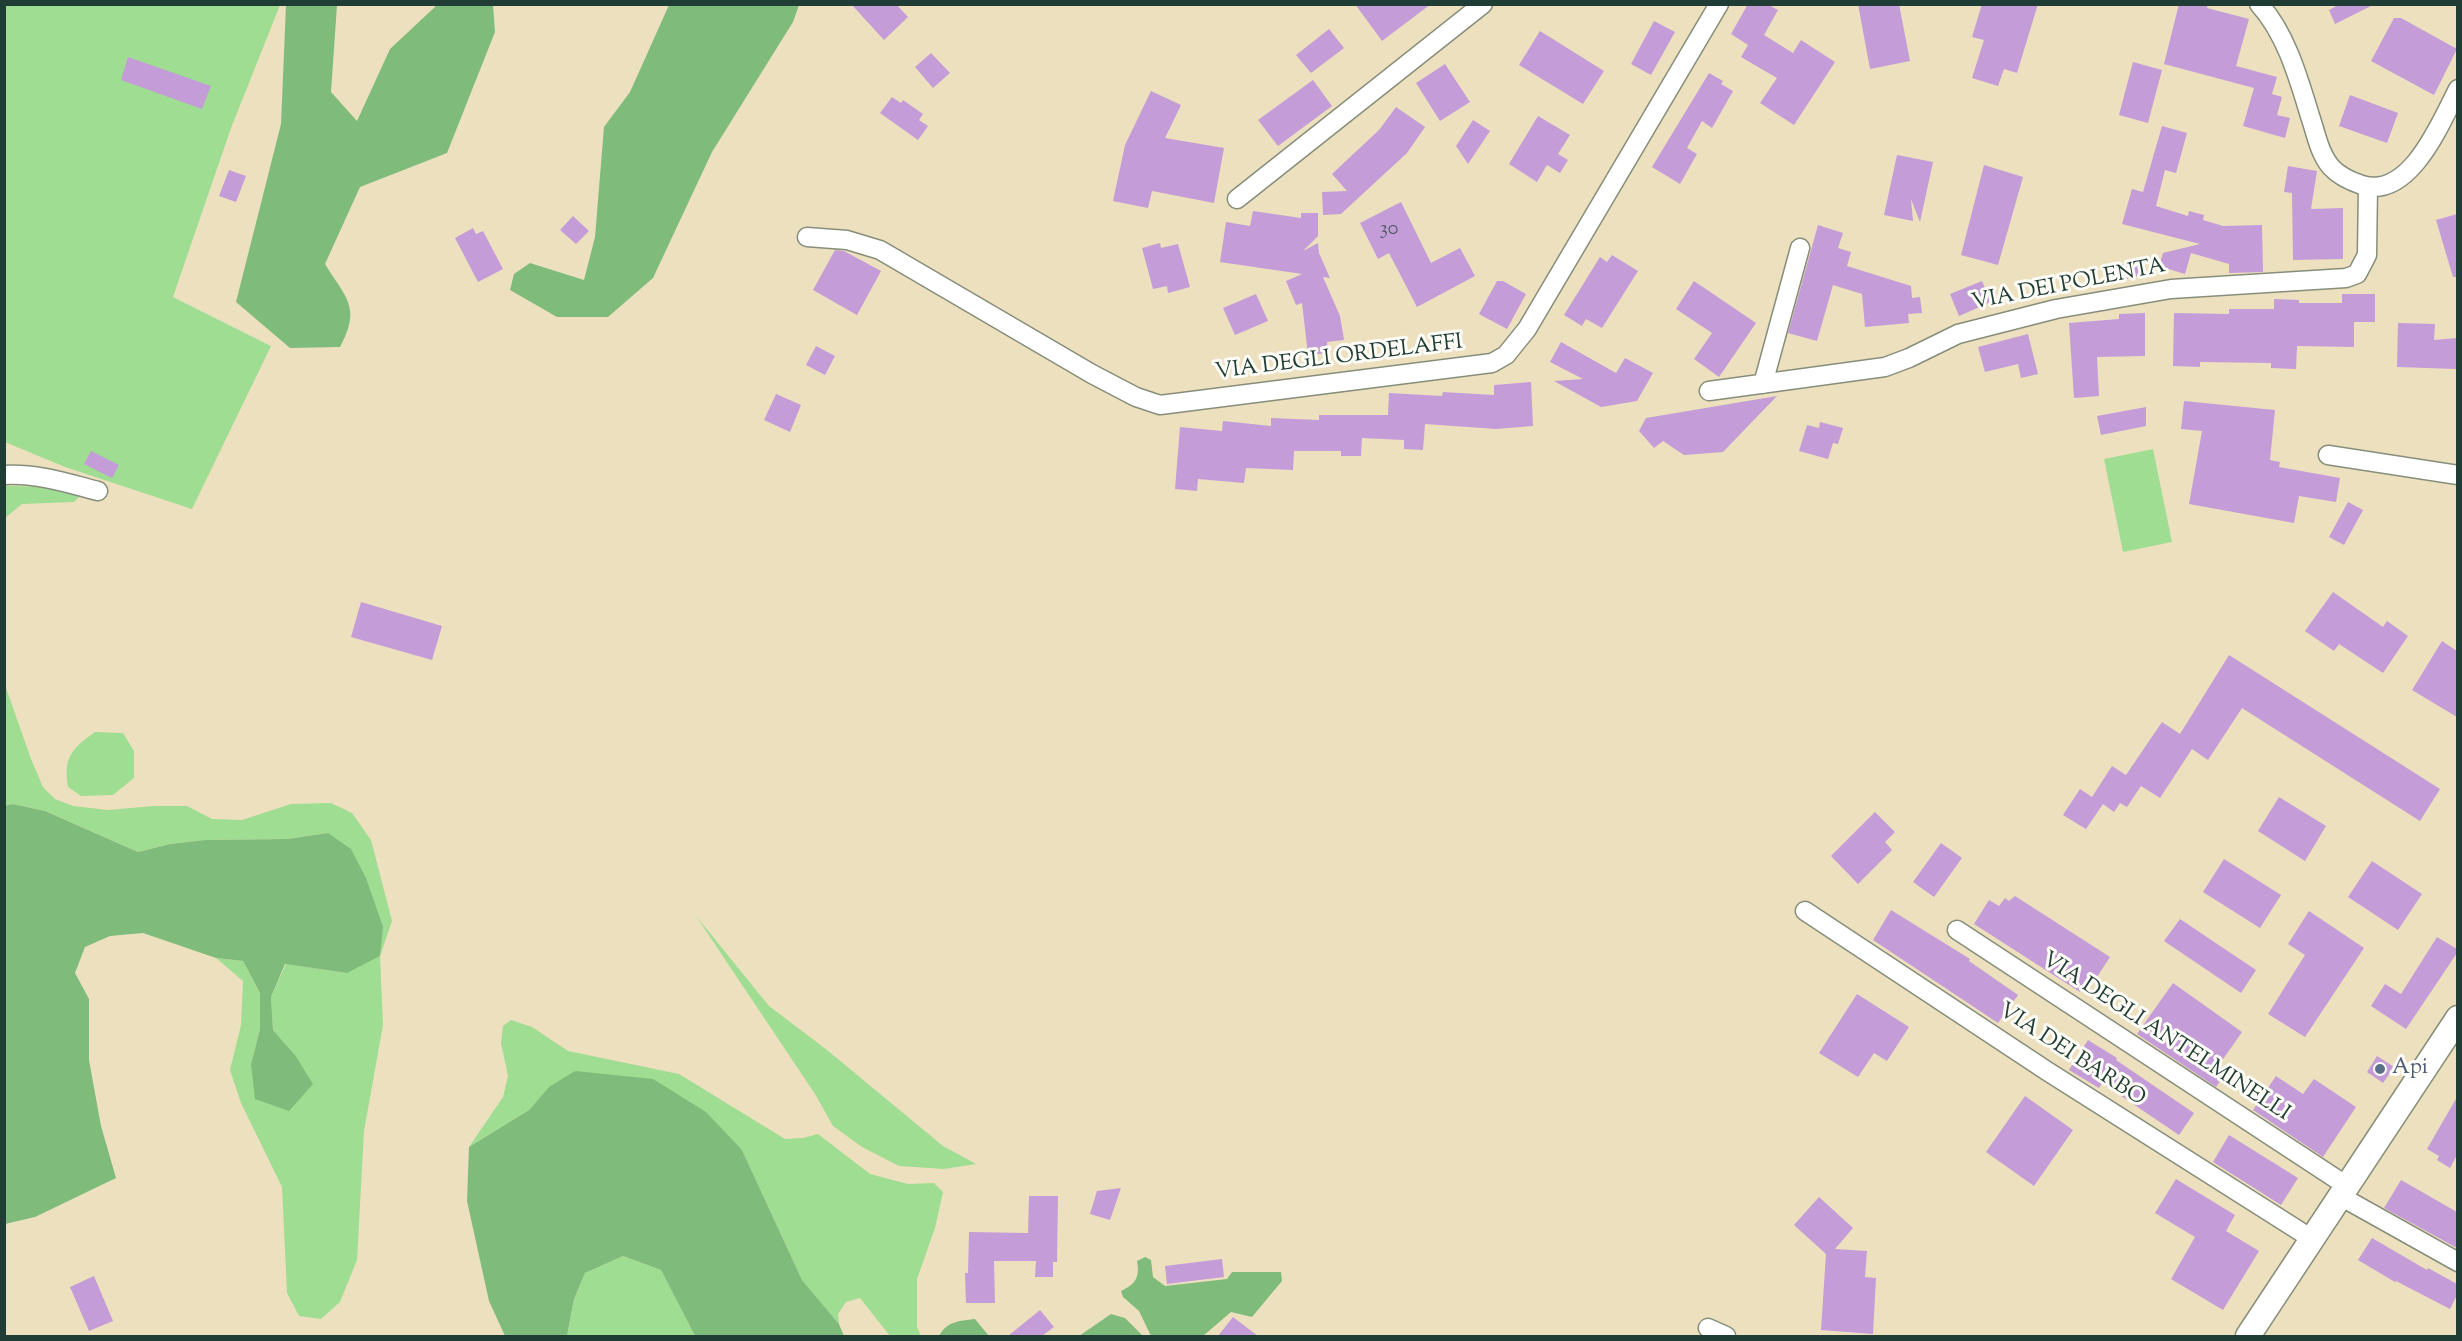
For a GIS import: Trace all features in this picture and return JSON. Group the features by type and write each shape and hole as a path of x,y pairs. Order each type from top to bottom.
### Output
{"main road":[{"path":"2248,1336 2457,1018"}],"street":[{"path":"1237,199 1483,4"},
{"name":"VIA DEGLI ORDELAFFI","path":"807,237 847,240 880,250 1092,374 1136,397 1160,405 1492,363 1506,355 1527,329 1719,4"},
{"path":"2259,4 2282,41 2326,161 2343,177 2368,187 2390,183 2411,168 2426,150 2457,89"},
{"name":"VIA DEI POLENTA","path":"1709,391 1885,367 1958,334 2030,314 2090,302 2171,289 2346,278 2357,274 2367,255 2368,187"},
{"path":"1763,384 1800,248"},
{"path":"2328,455 2457,475"},
{"path":"4,475 24,474 98,491"},
{"name":"VIA DEI BARBO","path":"1805,911 2047,1071 2313,1239"},
{"name":"VIA DEGLI ANTELMINELLI","path":"1957,930 2343,1191 2457,1262"},
{"path":"1707,1328 1726,1336"}],"green space":[{"path":"4,5 280,5 231,128 173,297 271,346 192,509 65,467 5,442"},
{"path":"286,5 337,5 331,92 357,121 390,49 437,5 493,5 495,32 447,153 360,187 325,264 344,294 350,312 350,322 340,347 290,348 236,302 281,124"},
{"path":"669,5 799,5 793,22 712,152 653,278 608,317 557,317 510,290 514,274 530,263 584,280 595,237 604,127 630,92"},
{"path":"2153,449 2172,542 2123,552 2104,459"},
{"path":"5,486 56,487 79,497 74,502 22,504 5,518"},
{"path":"4,682 43,787 55,799 73,806 108,810 187,806 212,819 242,820 291,804 331,803 352,813 371,840 392,921 380,956 383,1025 364,1131 357,1260 340,1302 321,1319 299,1316 287,1293 282,1187 241,1103 230,1070 241,1025 243,981 216,958 243,961 260,993 260,1029 251,1064 295,1055 273,1030 271,997 286,964 347,973 328,833 287,839 205,840 170,844 138,852 45,811 13,804 5,806"},
{"path":"95,732 123,733 134,751 134,778 113,795 81,796 68,787 68,761 80,743"},
{"path":"13,804 45,811 138,852 170,844 205,840 287,839 328,833 351,849 366,878 383,927 380,956 347,973 285,964 271,997 273,1030 295,1055 313,1084 289,1111 255,1099 251,1064 260,1029 260,993 243,961 216,958 143,933 110,936 85,947 75,973 89,999 89,1060 101,1126 116,1178 35,1217 5,1224 4,806"},
{"path":"696,916 769,1006 827,1050 943,1146 976,1164 944,1169 899,1166 862,1147 833,1126 815,1094"},
{"path":"511,1020 532,1027 568,1051 679,1074 785,1139 818,1134 870,1174 908,1184 934,1183 943,1192 935,1228 917,1279 917,1327 921,1336 890,1336 860,1298 846,1302 838,1314 839,1324 802,1280 742,1150 549,1087 529,1110 469,1147 503,1097 508,1076 501,1043 503,1026"},
{"path":"575,1071 653,1079 706,1112 742,1150 802,1280 839,1324 844,1336 695,1336 661,1270 623,1256 585,1273 574,1299 567,1336 505,1336 489,1301 467,1201 469,1147 529,1110 549,1087"},
{"path":"623,1256 661,1270 695,1336 567,1336 574,1299 585,1273"},
{"path":"1145,1257 1151,1260 1153,1277 1165,1286 1227,1279 1232,1272 1281,1272 1282,1281 1252,1317 1231,1312 1203,1336 1151,1336 1139,1311 1123,1297 1121,1291 1136,1279 1137,1261"},
{"path":"1111,1314 1125,1318 1143,1336 1079,1336"},
{"path":"975,1319 989,1336 939,1336 950,1325"}],"building":[{"path":"851,4 896,4 908,17 884,40"},
{"path":"1355,4 1431,4 1382,41"},
{"path":"1748,4 1767,4 1778,10 1764,35 1793,53 1801,40 1835,62 1794,125 1760,103 1777,78 1741,57 1748,45 1731,34"},
{"path":"1858,4 1899,4 1910,61 1870,69"},
{"path":"1982,4 2038,4 2017,73 2004,69 1998,86 1972,78 1984,40 1972,37"},
{"path":"2179,4 2208,4 2207,8 2249,19 2236,66 2277,77 2272,94 2282,97 2277,115 2290,118 2285,138 2243,126 2254,88 2164,64"},
{"path":"2340,4 2375,4 2335,24 2329,10"},
{"path":"2394,18 2401,18 2457,49 2434,95 2371,61"},
{"path":"1654,21 1675,32 1651,75 1631,64"},
{"path":"1329,29 1344,48 1311,73 1296,55"},
{"path":"1540,31 1604,71 1583,104 1519,65"},
{"path":"931,53 950,73 933,88 915,67"},
{"path":"128,57 211,86 202,109 121,80"},
{"path":"2133,62 2162,70 2148,123 2119,115"},
{"path":"1445,64 1470,102 1440,121 1416,83"},
{"path":"1709,73 1723,81 1721,84 1733,91 1712,128 1702,121 1687,148 1697,154 1680,184 1652,167"},
{"path":"1313,80 1332,106 1278,146 1258,120"},
{"path":"1151,91 1181,105 1165,138 1224,148 1214,203 1152,191 1148,208 1113,201 1125,145"},
{"path":"2350,95 2398,113 2387,143 2339,126"},
{"path":"892,97 901,103 903,100 923,114 919,120 928,126 918,140 880,113"},
{"path":"1396,107 1425,127 1407,153 1341,214 1323,215 1322,192 1347,191 1332,174 1379,130"},
{"path":"1538,116 1570,135 1558,154 1568,160 1560,173 1547,165 1537,182 1509,164"},
{"path":"1473,120 1490,131 1468,164 1456,146"},
{"path":"2162,126 2187,133 2176,173 2165,170 2156,206 2188,216 2189,211 2204,215 2203,220 2223,226 2262,225 2263,272 2229,273 2229,264 2191,253 2185,274 2159,266 2163,253 2200,244 2122,224 2132,189 2143,192"},
{"path":"1897,155 1933,162 1920,222 1911,199 1913,221 1884,215"},
{"path":"1984,165 2023,177 1998,265 1961,255"},
{"path":"2288,166 2317,171 2311,209 2343,208 2343,259 2293,260 2292,193 2284,192"},
{"path":"229,170 246,176 236,202 219,196"},
{"path":"1401,202 1431,263 1460,248 1475,276 1417,307 1389,253 1378,259 1360,223"},
{"path":"1253,211 1301,218 1301,213 1318,213 1318,236 1303,251 1318,243 1319,253 1330,278 1323,277 1340,316 1344,340 1327,342 1328,353 1308,355 1302,303 1296,305 1286,281 1302,274 1220,262 1226,222 1250,226"},
{"path":"2457,214 2457,277 2453,277 2436,220"},
{"path":"573,216 589,231 576,244 560,230"},
{"path":"1818,225 1843,233 1838,248 1851,252 1847,266 1911,286 1912,298 1920,297 1922,313 1908,314 1909,323 1865,327 1862,294 1833,285 1817,341 1788,333"},
{"path":"473,228 476,234 483,231 503,269 478,282 455,238"},
{"path":"1160,243 1161,248 1178,244 1190,287 1168,293 1167,286 1153,289 1142,248"},
{"path":"835,250 844,251 881,271 857,315 813,290"},
{"path":"1612,255 1638,271 1602,328 1586,319 1582,326 1564,315 1600,257 1607,262"},
{"path":"2138,260 2142,275 2113,283 2109,268"},
{"path":"1497,281 1503,281 1526,294 1507,329 1479,314"},
{"path":"1694,281 1756,323 1719,377 1694,359 1712,333 1676,309"},
{"path":"1982,281 1991,302 1959,316 1950,294"},
{"path":"1256,294 1268,321 1235,335 1223,308"},
{"path":"2342,294 2375,294 2375,322 2354,322 2354,347 2297,346 2296,369 2271,368 2271,363 2200,362 2200,367 2173,366 2174,313 2229,314 2229,309 2274,309 2274,299 2299,300 2299,303 2342,303"},
{"path":"2145,313 2145,356 2097,357 2099,396 2074,398 2069,323 2119,319 2119,314"},
{"path":"2398,323 2435,324 2434,340 2457,338 2457,369 2397,367"},
{"path":"2028,334 2038,374 2021,378 2018,364 1985,372 1978,347"},
{"path":"1561,342 1616,373 1625,358 1653,373 1637,401 1601,407 1554,381 1583,379 1550,362"},
{"path":"816,346 835,356 825,375 806,365"},
{"path":"1531,382 1533,426 1496,429 1425,424 1423,450 1404,449 1404,440 1362,438 1361,456 1341,456 1341,451 1294,451 1293,470 1246,468 1244,483 1198,479 1197,491 1175,489 1180,427 1222,431 1223,421 1271,426 1271,418 1319,420 1319,415 1388,415 1389,393 1442,396 1443,392 1494,395 1494,385"},
{"path":"776,394 801,405 790,432 764,420"},
{"path":"1777,396 1723,452 1684,455 1663,441 1654,448 1639,431 1646,418"},
{"path":"2184,401 2275,410 2270,460 2280,462 2279,467 2340,478 2336,502 2299,496 2294,523 2189,504 2202,431 2181,429"},
{"path":"2146,407 2146,426 2101,435 2097,416"},
{"path":"1820,422 1843,428 1838,444 1833,443 1828,459 1799,451 1807,425 1819,428"},
{"path":"91,451 119,465 112,478 84,464"},
{"path":"2348,502 2363,510 2344,545 2329,537"},
{"path":"2333,592 2383,627 2387,621 2408,636 2383,673 2339,644 2334,651 2305,631"},
{"path":"361,602 442,626 432,660 351,637"},
{"path":"2442,641 2457,651 2457,717 2412,690"},
{"path":"2229,655 2440,789 2420,821 2242,708 2208,760 2192,749 2160,798 2141,786 2127,807 2120,803 2114,812 2103,804 2086,829 2063,815 2080,789 2092,797 2112,766 2126,775 2162,722 2180,734"},
{"path":"2279,797 2326,826 2305,861 2258,831"},
{"path":"1875,812 1895,832 1885,842 1892,850 1858,884 1831,856"},
{"path":"1941,843 1962,858 1934,897 1913,882"},
{"path":"2224,859 2281,895 2260,928 2203,892"},
{"path":"2372,861 2422,894 2398,930 2348,897"},
{"path":"2015,896 2110,957 2095,980 2090,977 2080,992 1974,924 1989,900 1999,906 2005,898 2009,901"},
{"path":"1891,910 1970,959 1969,961 2018,995 1998,1023 1873,940"},
{"path":"2309,911 2364,948 2305,1037 2268,1014 2305,955 2288,944"},
{"path":"2180,919 2256,970 2241,993 2164,941"},
{"path":"2437,937 2457,949 2457,953 2406,1029 2371,1006 2385,984 2401,994"},
{"path":"2173,983 2242,1032 2219,1065 2227,1071 2216,1087 2137,1034"},
{"path":"1857,994 1909,1027 1887,1061 1874,1053 1858,1077 1819,1053"},
{"path":"2088,1040 2194,1113 2179,1135 2102,1083 2099,1088 2069,1070"},
{"path":"2377,1056 2394,1067 2383,1083 2367,1072"},
{"path":"2276,1076 2303,1094 2314,1079 2356,1107 2323,1157 2253,1110"},
{"path":"2025,1096 2073,1130 2034,1186 1986,1152"},
{"path":"2457,1097 2457,1155 2450,1168 2437,1160 2439,1156 2427,1149"},
{"path":"2229,1135 2298,1178 2281,1205 2213,1162"},
{"path":"2176,1179 2235,1215 2226,1231 2259,1251 2223,1310 2171,1279 2195,1237 2155,1213"},
{"path":"2401,1180 2457,1212 2457,1248 2384,1208"},
{"path":"1121,1188 1110,1220 1090,1214 1097,1191"},
{"path":"1029,1196 1058,1196 1057,1262 1053,1262 1053,1277 1035,1277 1036,1261 994,1261 995,1303 966,1303 965,1273 968,1273 969,1232 1028,1233"},
{"path":"1819,1197 1853,1228 1835,1249 1867,1251 1865,1277 1876,1278 1873,1334 1821,1330 1826,1254 1794,1225"},
{"path":"2372,1238 2427,1270 2428,1268 2457,1284 2457,1295 2450,1309 2395,1282 2358,1260"},
{"path":"1222,1259 1224,1277 1167,1284 1165,1266"},
{"path":"94,1276 113,1321 89,1331 70,1287"},
{"path":"1040,1310 1054,1327 1042,1336 1008,1336"},
{"path":"1233,1317 1258,1336 1218,1336"}],"place":[{"name":"Api","path":"2380,1069"}]}
